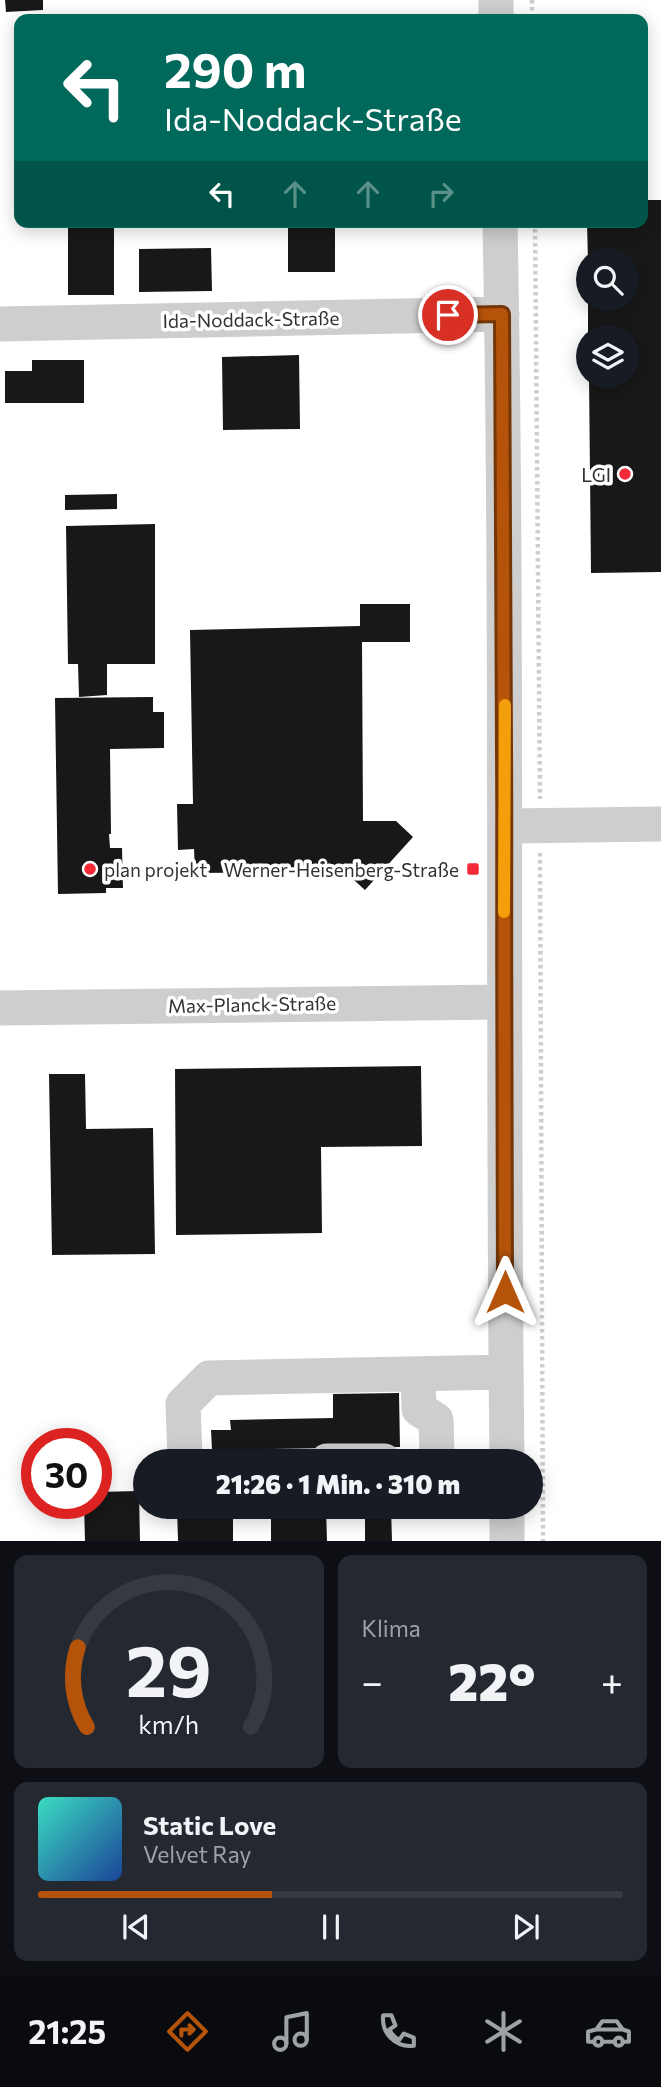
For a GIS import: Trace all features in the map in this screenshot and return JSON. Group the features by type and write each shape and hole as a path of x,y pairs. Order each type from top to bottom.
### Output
{"street":[{"path":"500,228 506,826 503,1002 507,1449"},
{"name":"Ida-Noddack-Straße","path":"0,324 502,314"},
{"path":"506,826 661,824"},
{"name":"Max-Planck-Straße","path":"0,1008 503,1002"},
{"path":"185,1449 183,1404 209,1378 506,1372"},
{"path":"418,1374 419,1409 436,1420 437,1449"},
{"path":"507,1519 507,1541"}],"path":[{"path":"535,228 543,1541"}],"building":[{"path":"5,0 43,0 43,10 6,12"},
{"name":"LGI","path":"648,200 661,200 661,572 591,573 589,388 639,388 639,325 588,325 588,311 639,311 639,248 588,248 587,228 648,228"},
{"path":"68,228 114,228 114,295 68,295"},
{"path":"288,228 335,228 335,272 288,272"},
{"path":"211,248 212,291 139,292 139,249"},
{"path":"299,355 300,429 223,430 222,357"},
{"path":"32,360 84,360 84,403 5,403 5,371 32,371"},
{"path":"117,494 117,509 65,510 65,495"},
{"path":"155,524 155,664 107,664 107,695 79,697 78,664 68,664 66,526"},
{"path":"360,604 410,604 410,642 362,642 363,821 396,821 413,837 365,890 345,872 195,873 194,849 178,850 177,804 193,804 190,630 360,626"},
{"path":"153,697 153,712 164,712 164,748 110,749 110,848 122,848 123,888 106,888 106,893 58,894 55,698"},
{"path":"421,1066 422,1146 321,1147 322,1233 176,1235 175,1069"},
{"path":"49,1074 85,1074 86,1129 153,1128 155,1254 52,1255"},
{"path":"399,1393 400,1447 212,1449 211,1430 231,1430 230,1420 333,1418 333,1394"},
{"path":"133,1491 133,1519 140,1519 140,1541 85,1541 84,1519 112,1519 112,1492"},
{"path":"177,1519 233,1519 233,1541 178,1541"},
{"path":"271,1519 326,1519 327,1541 271,1541"},
{"path":"365,1519 391,1519 392,1541 365,1541"}],"slow traffic":[{"path":"504,912 505,705"}],"place":[{"name":"LGI","path":"625,474"},
{"name":"plan projekt","path":"90,869"},
{"name":"Werner-Heisenberg-Straße","path":"473,869"}],"route":[{"path":"448,315 502,314 506,826 503,1002 505,1292"}]}
